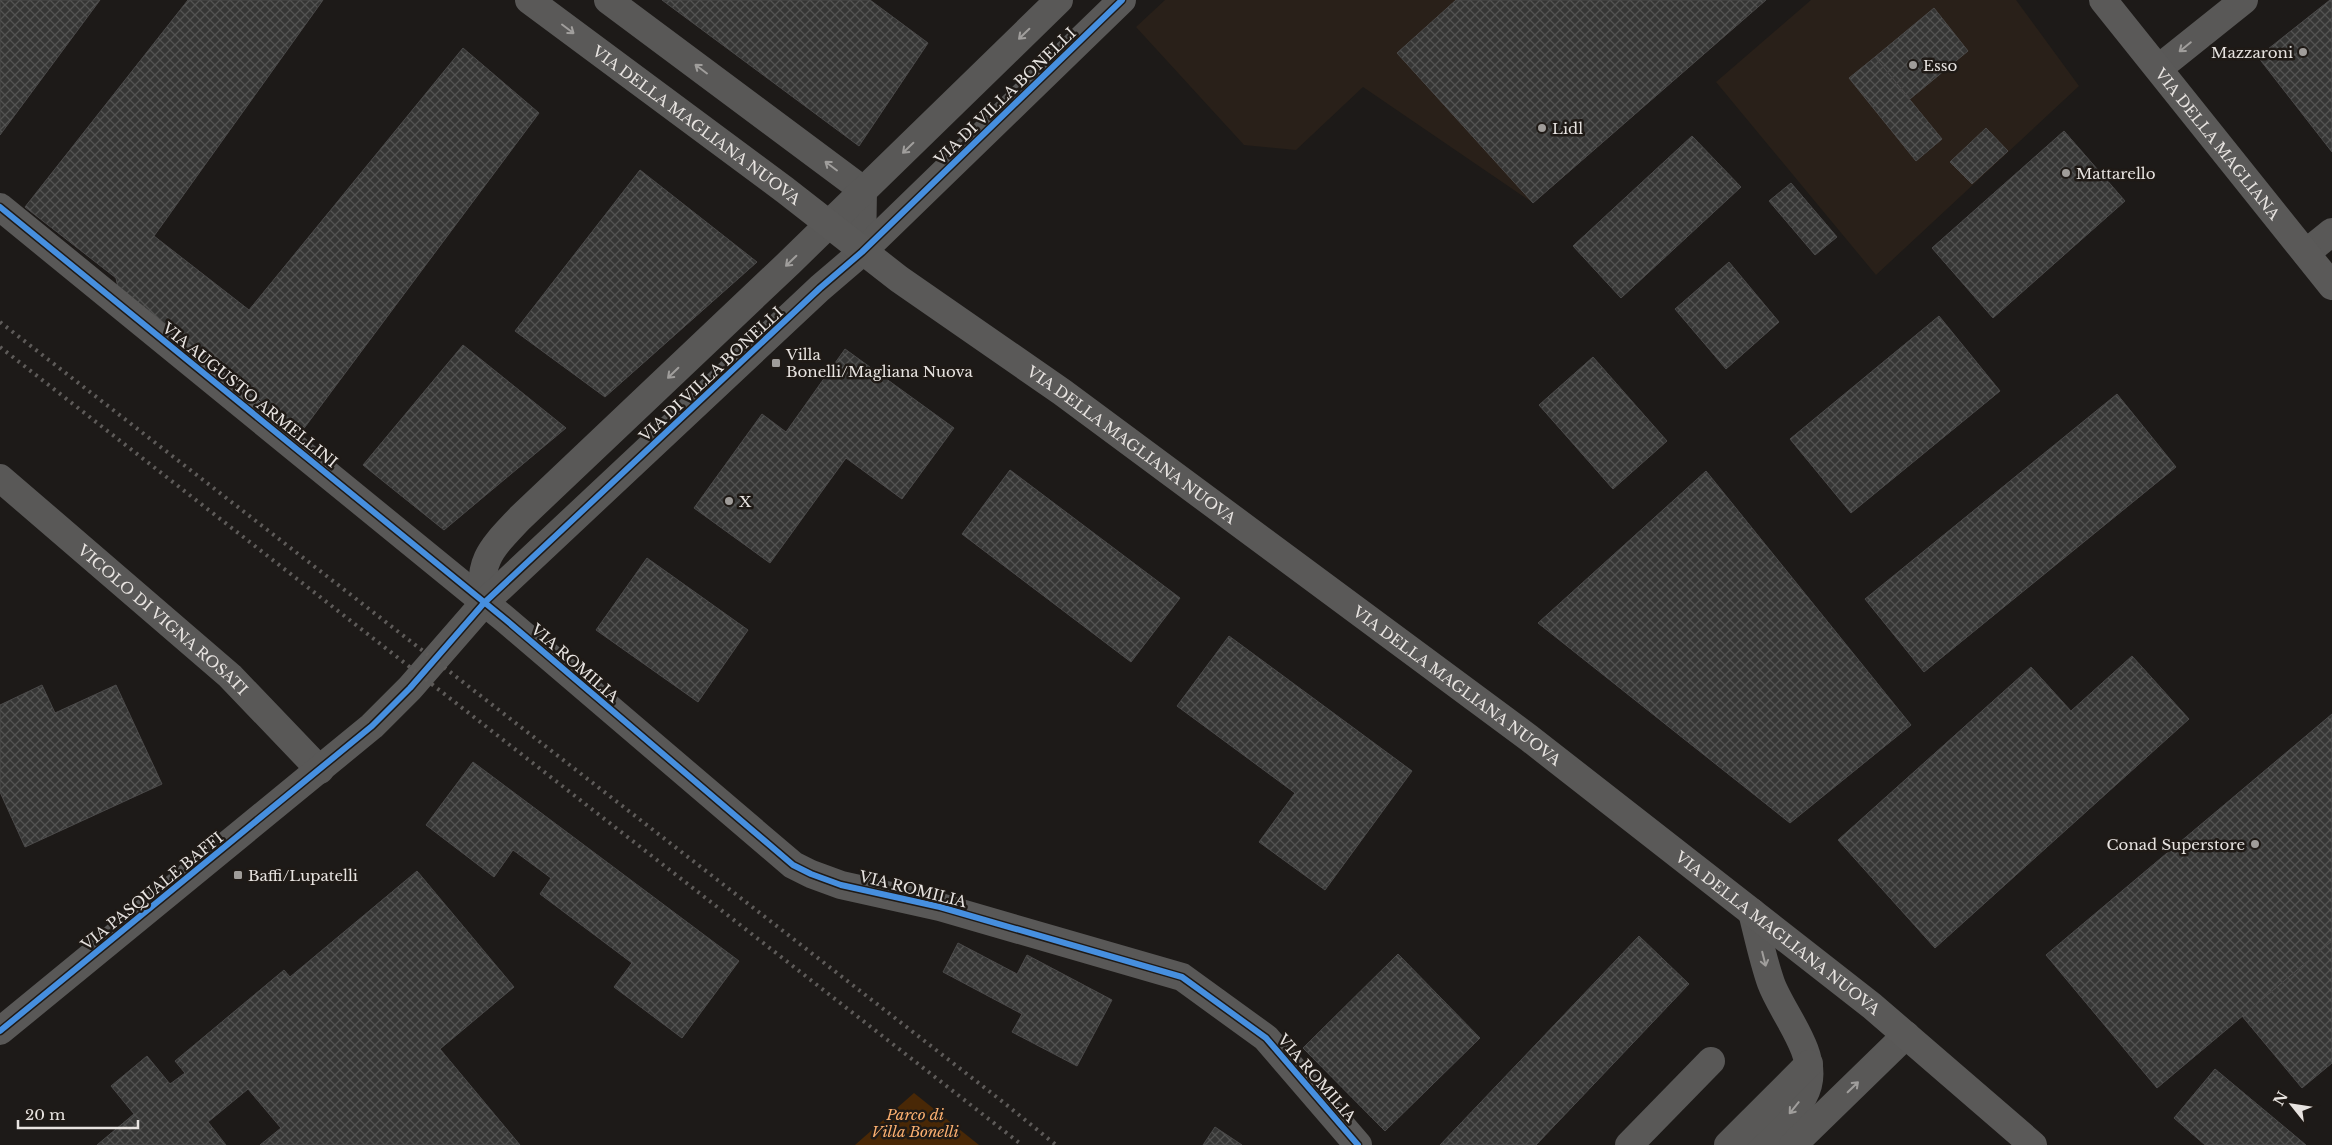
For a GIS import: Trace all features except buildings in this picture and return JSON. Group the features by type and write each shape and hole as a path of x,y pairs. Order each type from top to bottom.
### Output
{"main road":[{"name":"VIA DELLA MAGLIANA NUOVA","path":"529,0 828,224 862,252 1062,392 1402,642 1752,912 1906,1035 2033,1145"},
{"name":"VIA DELLA MAGLIANA","path":"2103,0 2331,283"}],"street":[{"path":"608,0 864,190 862,252"},
{"name":"VIA DI VILLA BONELLI","path":"484,603 482,575 493,548 507,531 864,190 1059,0"},
{"name":"VIA DI VILLA BONELLI","path":"320,770 390,709 484,603 820,288 862,252 1122,0"},
{"path":"2159,68 2244,0"},
{"name":"VIA AUGUSTO ARMELLINI","path":"0,207 484,603"},
{"path":"2306,253 2332,232"},
{"name":"VICOLO DI VIGNA ROSATI","path":"0,478 230,676 320,770"},
{"name":"VIA ROMILIA","path":"484,603 793,865 841,885 940,907 1182,977 1266,1038 1358,1145"},
{"name":"VIA PASQUALE BAFFI","path":"0,1031 320,770"},
{"path":"1752,912 1772,984 1800,1040 1809,1064 1810,1077 1805,1094 1761,1145"},
{"path":"1793,1145 1906,1035"},
{"path":"1629,1145 1712,1061"},
{"path":"1728,1145 1809,1064"}],"shaded area":[{"path":"1165,0 1766,0 1533,203 1363,87 1296,150 1244,145 1136,27"},
{"path":"1811,0 2016,0 2079,86 1876,275 1716,82"}],"green space":[{"name":"Parco di Villa Bonelli","path":"914,1093 979,1145 855,1145"}],"railway":[{"path":"0,322 1056,1145"},
{"path":"0,347 1022,1145"}],"cycle path":[{"path":"0,1031 372,726 410,688 484,603 820,288 862,252 1122,0"},
{"path":"0,207 506,620 793,865 841,885 940,907 1182,977 1266,1038 1358,1145"}],"place":[{"name":"Mazzaroni","path":"2303,52"},
{"name":"Esso","path":"1913,65"},
{"name":"Lidl","path":"1542,128"},
{"name":"Mattarello","path":"2066,173"},
{"name":"Villa Bonelli/Magliana Nuova","path":"776,363"},
{"name":"X","path":"729,501"},
{"name":"Conad Superstore","path":"2255,844"},
{"name":"Baffi/Lupatelli","path":"238,875"}]}
